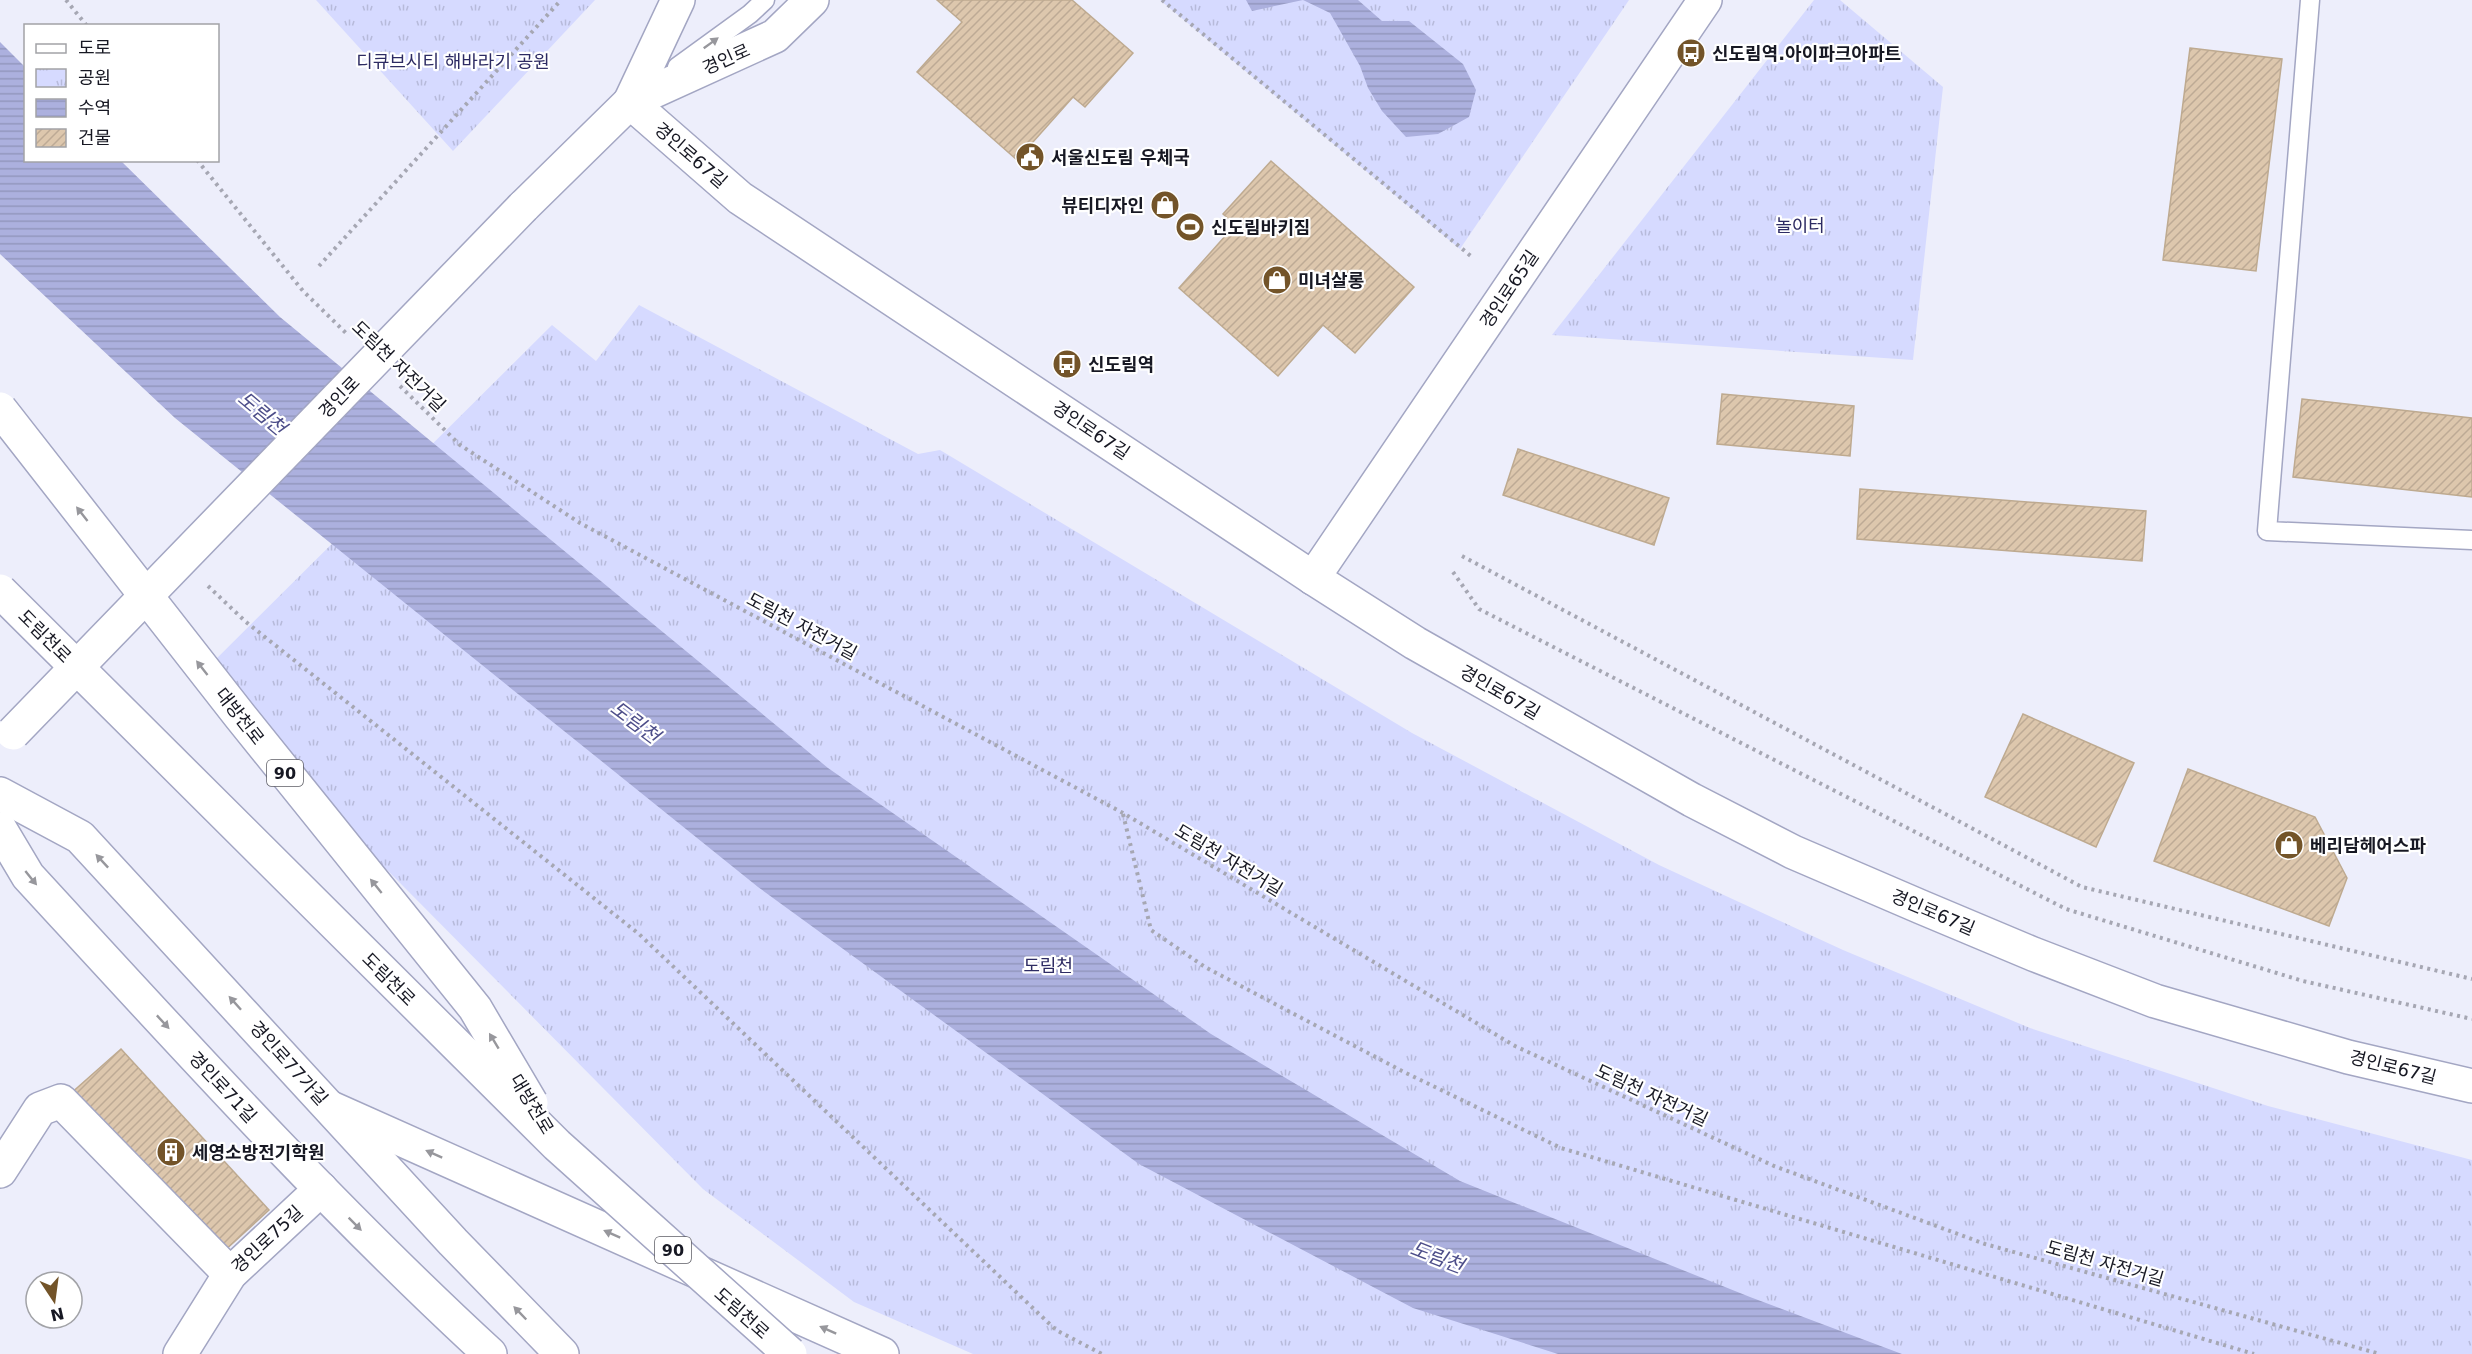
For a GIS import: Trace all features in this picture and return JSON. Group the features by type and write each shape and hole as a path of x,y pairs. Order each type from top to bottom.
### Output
{"main road":[{"name":"경인로","path":"630,102 678,0"},
{"name":"경인로","path":"6,740 523,207 630,102 775,36 812,0"},
{"name":"경인로65길","path":"1313,578 1705,0"},
{"name":"경인로67길","path":"630,102 740,198 1313,578 1415,643 1692,800 1793,852 2022,949 2155,1000 2348,1057 2472,1086"},
{"name":"대방천로","path":"0,409 240,716 475,1008 557,1145"},
{"name":"도림천로","path":"0,591 557,1145 790,1354"},
{"name":"경인로77가길","path":"0,794 80,837 461,1251 562,1354"},
{"name":"경인로71길","path":"0,829 28,876 321,1190 490,1354"},
{"path":"0,1171 40,1109 61,1101 230,1274"},
{"path":"331,1108 882,1354"},
{"name":"경인로75길","path":"180,1354 230,1274 321,1190"}],"lane":[{"path":"630,102 750,14 765,0"},
{"path":"2310,0 2266,531 2472,540"}],"path":[{"path":"66,0 85,24"},
{"path":"319,266 561,0"},
{"path":"1161,0 1472,257"},
{"name":"도림천 자전거길","path":"199,162 303,291 352,339"},
{"name":"도림천 자전거길","path":"394,380 460,445 580,523 1123,813 1515,1046 1774,1166 1985,1244 2379,1354"},
{"path":"1462,556 2082,887 2472,979"},
{"path":"1453,572 1479,609 2066,909 2303,981 2472,1019"},
{"path":"204,582 246,622 639,934 1056,1330 1102,1354"},
{"path":"1123,813 1151,930 1205,967 1404,1072 1561,1148 2254,1354"}],"green space":[{"name":"디큐브시티 해바라기 공원","path":"316,0 595,0 453,151"},
{"path":"1160,0 1629,0 1460,249"},
{"name":"놀이터","path":"1814,0 1840,0 1943,87 1913,360 1552,335"},
{"name":"도림천","path":"639,305 918,454 940,450 1412,733 1659,865 1843,950 2030,1028 2268,1106 2472,1160 2472,1354 973,1354 854,1302 703,1189 197,678 552,325 596,361"}],"water":[{"path":"1246,0 1303,0 1252,11"},
{"path":"1303,0 1358,0 1382,21 1409,21 1463,64 1476,90 1469,117 1438,134 1406,137 1382,111 1330,13"},
{"name":"도림천","path":"0,42 24,66 24,162 122,162 280,317 828,768 1211,1034 1460,1181 1750,1297 1902,1354 1558,1354 1413,1308 1139,1164 758,887 175,418 0,254"}],"building":[{"path":"937,0 1072,0 1133,53 1085,107 1073,97 1017,160 917,72 962,22"},
{"path":"2190,48 2282,59 2256,271 2163,260"},
{"path":"1271,161 1414,287 1355,353 1323,325 1278,376 1179,288 1235,225 1223,214"},
{"path":"1722,394 1854,406 1850,456 1717,444"},
{"path":"2302,399 2472,418 2472,497 2293,477"},
{"path":"1518,449 1669,498 1654,545 1503,495"},
{"path":"1860,489 2146,511 2142,561 1857,539"},
{"path":"2023,714 2134,763 2096,847 1985,797"},
{"path":"2188,769 2315,817 2347,878 2329,926 2154,861"},
{"name":"세영소방전기학원","path":"121,1049 269,1210 222,1253 69,1095"}],"place":[{"name":"신도림역.아이파크아파트","path":"1691,53"},
{"name":"서울신도림 우체국","path":"1030,157"},
{"name":"뷰티디자인","path":"1165,205"},
{"name":"신도림바키짐","path":"1190,227"},
{"name":"미녀살롱","path":"1277,280"},
{"name":"신도림역","path":"1067,364"},
{"name":"베리담헤어스파","path":"2289,845"},
{"name":"세영소방전기학원","path":"171,1152"}]}
